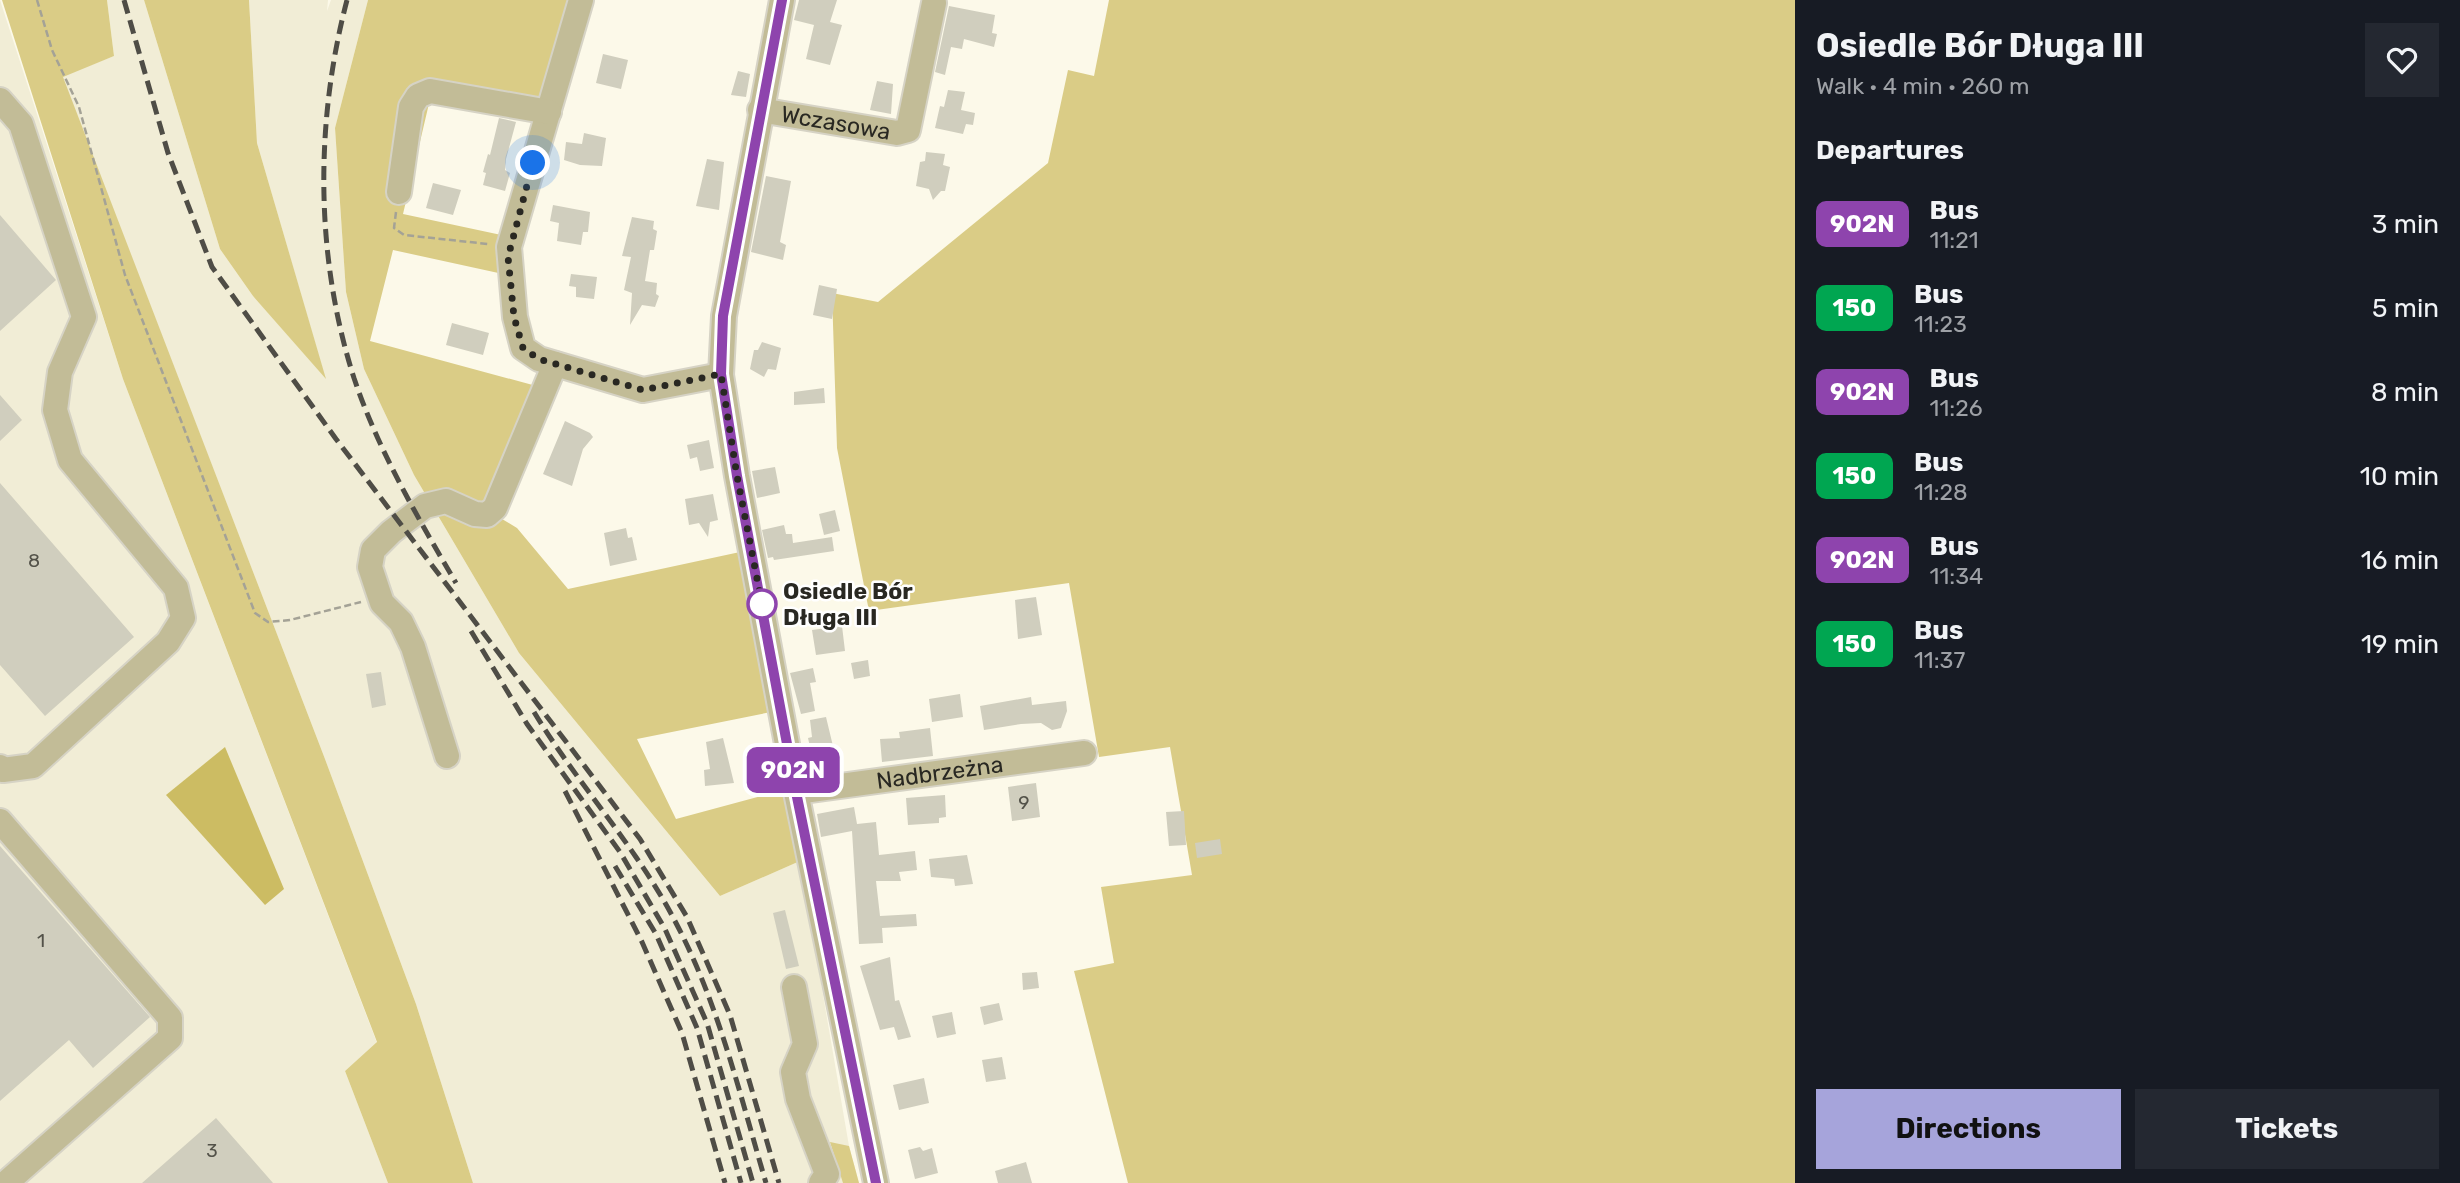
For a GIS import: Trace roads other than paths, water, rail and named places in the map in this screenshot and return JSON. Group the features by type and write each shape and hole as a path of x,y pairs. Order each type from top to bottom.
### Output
{"street":[{"path":"581,0 509,247 511,289 523,348 547,361 643,390 721,374"},
{"path":"782,0 723,316 721,374 737,476 796,792 876,1183"},
{"name":"Wczasowa","path":"760,110 897,133 908,130 934,3"},
{"path":"398,192 411,107 418,96 430,91 440,92 480,102 549,112"},
{"path":"0,100 22,124 83,317 60,372 55,410 70,460 176,588 183,618 168,642 33,765 2,770 0,767"},
{"path":"447,755 413,647 401,622 380,597 370,567 373,550 391,531 425,506 446,501 475,514 487,515 495,508 547,361"},
{"name":"Nadbrzeżna","path":"796,792 1084,753"},
{"path":"0,821 170,1018 170,1038 6,1183"},
{"path":"794,987 805,1044 793,1072 798,1099 827,1174 821,1183"}],"railway":[{"path":"124,0 168,153 212,267 336,439 640,839 687,917 730,1015 779,1183"},
{"path":"347,0 329,94 325,141 326,237 332,285 341,332 364,405 413,509 456,583"},
{"path":"471,631 527,724 620,852 665,929 707,1023 753,1183"},
{"path":"534,712 644,868 676,923 717,1018 766,1183"},
{"path":"565,791 642,942 682,1033 725,1183"},
{"path":"615,866 656,934 697,1028 741,1183"}],"place":[{"name":"Osiedle Bór Długa III","path":"762,604"}]}
